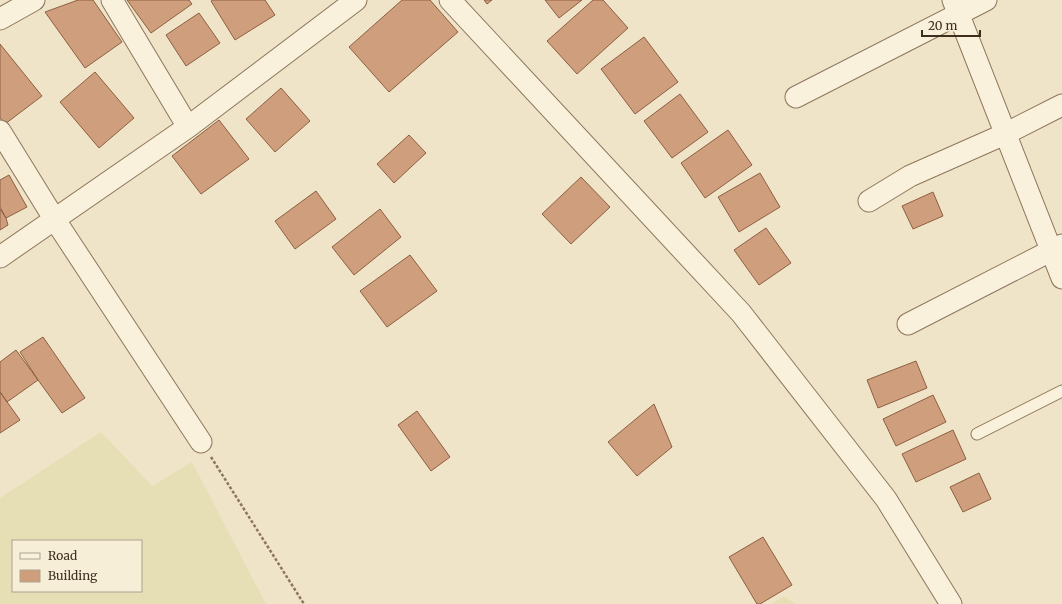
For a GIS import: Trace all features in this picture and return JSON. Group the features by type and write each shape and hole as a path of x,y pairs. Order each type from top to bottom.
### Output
{"street":[{"path":"0,19 34,0"},
{"path":"112,0 188,127"},
{"path":"0,257 188,127 356,0"},
{"path":"450,0 741,313 886,499 951,604"},
{"path":"796,97 955,7 986,0"},
{"path":"955,7 1005,134 1057,248 1062,278"},
{"path":"869,201 910,176 1005,134 1062,105"},
{"path":"1,134 55,220 201,442"},
{"path":"908,324 1057,248"}],"lane":[{"path":"977,434 1062,391"}],"path":[{"path":"201,442 304,604"}],"shaded area":[{"path":"101,432 152,486 192,462 266,604 0,604 0,498"},
{"path":"784,596 795,604 772,604"}],"building":[{"path":"78,0 93,0 122,42 85,68 45,12"},
{"path":"127,0 189,0 192,4 151,33"},
{"path":"265,0 275,15 235,40 211,1"},
{"path":"402,0 430,0 458,32 389,92 349,47"},
{"path":"484,0 492,0 487,4"},
{"path":"545,0 582,0 559,18"},
{"path":"593,0 603,0 628,28 577,74 547,41"},
{"path":"199,13 220,43 186,66 166,35"},
{"path":"644,37 678,82 635,114 601,69"},
{"path":"0,44 42,96 5,124 0,118"},
{"path":"95,72 134,118 99,148 60,102"},
{"path":"281,88 310,121 275,152 246,119"},
{"path":"680,94 708,132 672,158 644,121"},
{"path":"219,120 249,159 201,194 172,156"},
{"path":"728,130 752,165 705,198 681,163"},
{"path":"409,135 426,153 394,183 377,164"},
{"path":"760,173 780,207 739,232 718,197"},
{"path":"9,175 27,207 6,218 0,207 0,180"},
{"path":"581,177 610,207 571,244 542,214"},
{"path":"316,191 336,219 295,249 275,221"},
{"path":"933,192 943,216 913,229 902,206"},
{"path":"0,209 6,218 8,225 0,230"},
{"path":"380,209 401,237 354,275 332,247"},
{"path":"766,228 791,263 759,285 734,250"},
{"path":"410,255 437,291 387,327 360,291"},
{"path":"43,337 85,398 62,413 20,352"},
{"path":"16,350 38,380 7,402 0,392 0,362"},
{"path":"916,361 927,388 878,408 867,380"},
{"path":"0,392 20,420 0,433"},
{"path":"933,395 946,422 896,446 883,419"},
{"path":"654,404 672,447 637,476 608,442"},
{"path":"417,411 450,457 431,471 398,425"},
{"path":"953,430 966,459 916,482 902,454"},
{"path":"979,473 991,499 963,512 950,487"},
{"path":"763,537 792,585 760,604 757,604 729,557"}]}
